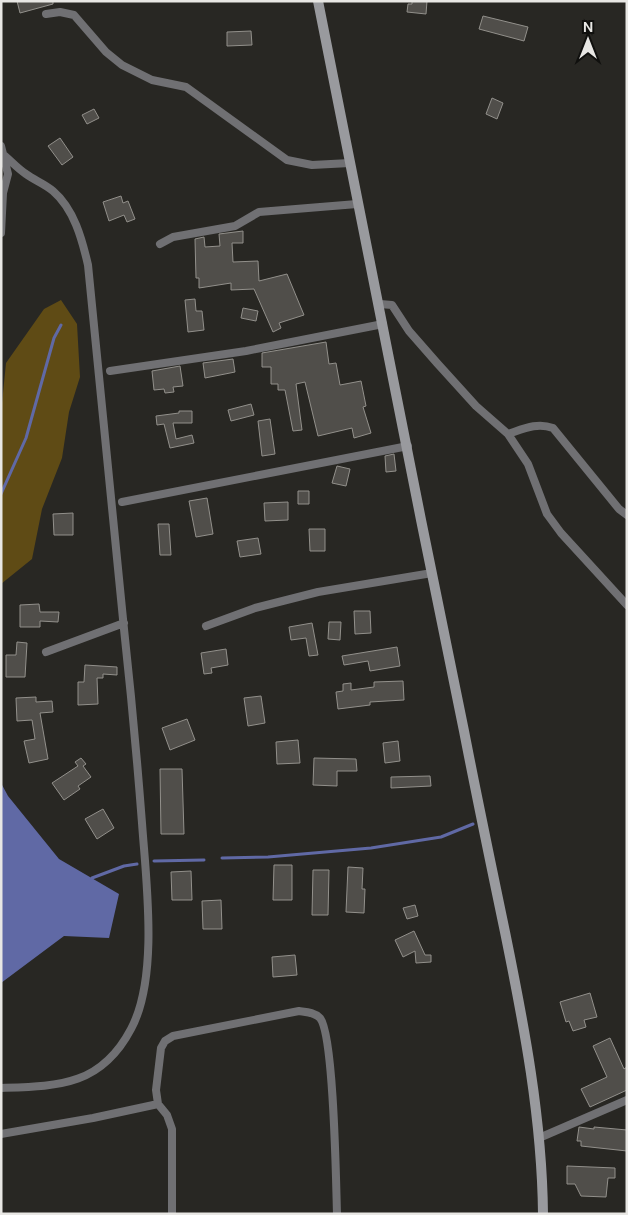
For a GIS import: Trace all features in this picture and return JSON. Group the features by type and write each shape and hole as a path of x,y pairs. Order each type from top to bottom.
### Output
{"main road":[{"path":"318,1 357,204 380,304 432,573 524,1024 539,1138 543,1214"}],"street":[{"path":"46,14 60,12 74,15 106,52 122,66 152,80 186,88 287,160 312,165 350,162"},
{"path":"1,146 8,174 2,193 1,233"},
{"path":"1,1088 51,1087 87,1076 120,1046 139,1010 146,975 147,886 124,623 88,265 83,242 64,203 52,191 24,173 5,156"},
{"path":"160,244 173,237 235,226 259,212 357,204"},
{"path":"380,304 392,304 409,331 437,363 476,406 508,434 528,464 547,514 560,533 627,605"},
{"path":"110,371 246,351 383,324"},
{"path":"508,434 534,426 545,425 553,428 619,509 627,515"},
{"path":"122,502 408,446"},
{"path":"206,626 254,608 318,592 432,573"},
{"path":"46,652 124,623"},
{"path":"172,1214 172,1129 167,1115 158,1104 156,1090 161,1048 164,1041 173,1036 298,1012 312,1012 320,1018 326,1030 337,1214"},
{"path":"539,1138 627,1100"},
{"path":"1,1134 93,1118 158,1104"}],"shaded area":[{"path":"61,300 77,324 80,377 69,412 62,458 42,509 32,559 1,584 1,413 6,363 44,309"}],"water":[{"path":"1,783 8,796 59,859 119,894 109,938 64,936 1,983"}],"building":[{"path":"17,1 53,1 53,4 20,13"},
{"path":"412,1 427,1 426,14 407,12 408,4 412,4"},
{"path":"483,16 528,27 524,41 479,29"},
{"path":"251,31 252,45 227,46 227,32"},
{"path":"492,98 503,103 497,119 486,114"},
{"path":"94,109 99,118 87,124 82,115"},
{"path":"60,138 73,157 62,165 48,146"},
{"path":"121,196 123,203 128,201 135,219 127,222 124,215 109,221 103,202"},
{"path":"243,231 243,243 232,243 233,262 258,261 259,281 287,274 304,315 279,323 281,328 273,332 254,289 231,290 231,283 199,288 199,278 196,278 195,239 204,237 205,247 220,246 219,234"},
{"path":"195,299 196,311 202,311 204,330 188,332 185,300"},
{"path":"243,308 258,311 256,321 241,318"},
{"path":"326,342 329,364 336,363 340,385 361,381 366,406 363,407 371,433 354,438 352,428 318,436 305,382 296,384 302,430 293,431 285,390 278,390 278,384 271,384 271,367 262,367 262,353"},
{"path":"233,359 235,372 205,378 203,363"},
{"path":"180,366 183,386 173,387 174,392 165,393 164,389 154,390 152,371"},
{"path":"251,404 254,415 231,421 228,410"},
{"path":"179,411 192,411 192,423 173,423 176,439 192,435 194,443 170,448 164,424 157,425 156,416 179,413"},
{"path":"270,419 275,454 262,456 258,421"},
{"path":"394,454 396,471 386,472 385,456"},
{"path":"337,466 350,469 346,486 332,483"},
{"path":"298,491 309,491 309,504 298,504"},
{"path":"207,498 213,534 196,537 189,501"},
{"path":"288,502 288,520 265,521 264,503"},
{"path":"73,513 73,535 54,535 53,514"},
{"path":"158,524 169,524 171,555 160,555"},
{"path":"309,529 325,529 325,551 310,551"},
{"path":"258,538 261,554 240,557 237,541"},
{"path":"39,604 40,612 59,612 58,622 40,621 40,627 20,627 20,605"},
{"path":"354,611 370,611 371,633 355,634"},
{"path":"329,622 341,622 340,640 328,639"},
{"path":"312,623 318,655 309,656 306,638 291,640 289,627"},
{"path":"17,642 27,643 25,677 6,677 6,655 16,655"},
{"path":"397,647 400,666 370,671 368,661 344,665 342,656"},
{"path":"226,649 228,665 211,668 212,673 204,674 201,653"},
{"path":"85,665 117,667 117,675 103,674 103,678 97,678 98,704 78,705 78,682 84,682"},
{"path":"403,681 404,700 370,702 370,705 338,709 336,692 343,691 343,684 351,683 351,690 374,687 374,682"},
{"path":"261,696 265,723 248,726 244,698"},
{"path":"36,697 36,702 52,701 53,712 40,713 48,759 29,763 24,741 35,739 32,720 17,721 16,698"},
{"path":"187,719 195,740 170,750 162,728"},
{"path":"298,740 300,763 277,764 276,742"},
{"path":"398,741 400,761 385,763 383,743"},
{"path":"81,758 86,764 83,766 91,777 78,786 80,789 64,800 52,783 78,766 75,762"},
{"path":"314,758 356,759 357,771 337,771 337,786 313,785"},
{"path":"160,769 182,769 184,834 161,834"},
{"path":"430,776 431,786 391,788 391,777"},
{"path":"103,809 114,828 97,839 85,819"},
{"path":"274,865 292,865 292,900 273,900"},
{"path":"348,867 363,868 362,889 365,889 364,913 346,912"},
{"path":"313,870 329,870 328,915 312,915"},
{"path":"191,871 192,900 172,900 171,872"},
{"path":"221,900 222,929 203,929 202,901"},
{"path":"415,905 418,916 407,919 403,908"},
{"path":"414,931 425,955 431,955 431,962 416,963 415,951 403,957 395,940"},
{"path":"295,955 297,975 273,977 272,957"},
{"path":"590,993 597,1017 584,1020 586,1027 573,1031 569,1021 566,1022 560,1002"},
{"path":"610,1038 624,1069 627,1067 627,1090 590,1107 581,1089 607,1077 593,1046"},
{"path":"579,1127 627,1130 627,1151 581,1146 581,1141 577,1141"},
{"path":"567,1166 615,1168 615,1178 608,1178 606,1197 581,1196 575,1184 567,1184"}],"waterway":[{"path":"1,494 26,438 54,338 61,325"},
{"path":"222,858 268,857 371,848 441,837 473,824"},
{"path":"154,861 204,860"},
{"path":"92,878 124,866 137,864"}]}
